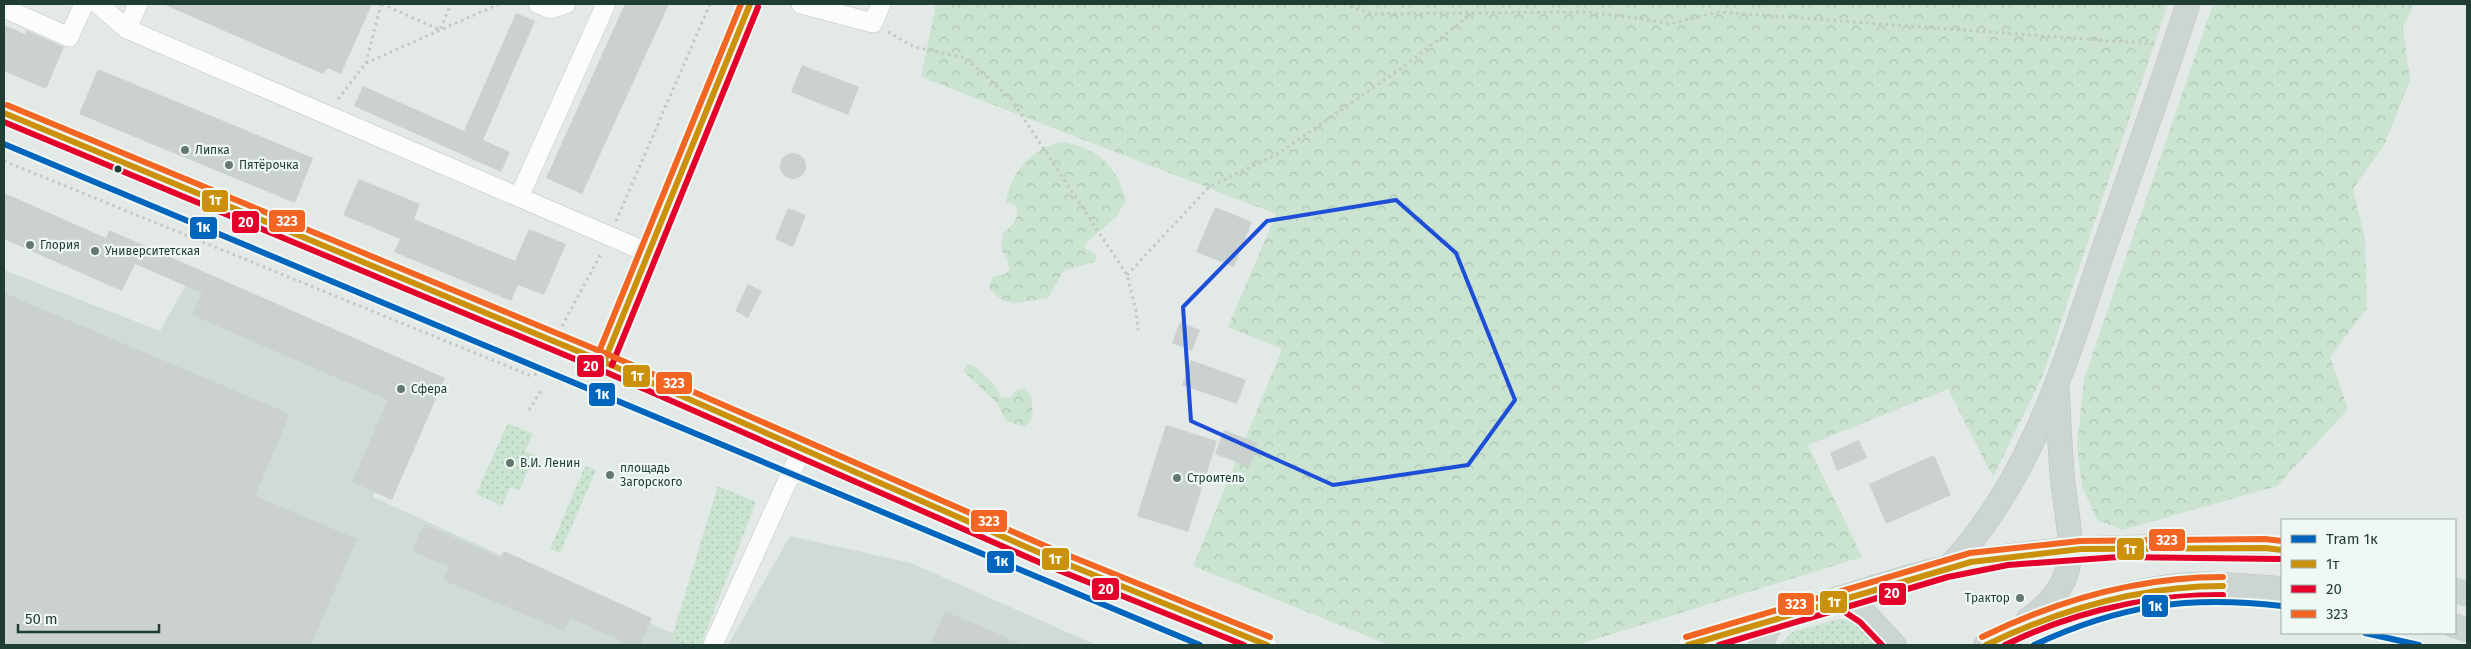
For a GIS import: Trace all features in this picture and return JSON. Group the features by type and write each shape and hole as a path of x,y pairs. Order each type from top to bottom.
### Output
{"main road":[{"path":"1948,568 1983,528 2010,485 2057,389 2188,4"},
{"path":"1986,645 2015,629 2054,599 2069,567 2072,551 2063,481 2057,389"},
{"path":"1760,645 1772,621 1840,598 1948,568 2008,556 2072,551 2196,548 2281,550"},
{"path":"2015,629 2119,597 2160,588 2202,584 2281,589"},
{"path":"1840,598 1866,615 1894,645"}],"street":[{"path":"4,8 70,37 84,4"},
{"path":"98,4 127,29 649,253"},
{"path":"127,29 138,4"},
{"path":"538,4 550,9 566,4"},
{"path":"520,197 606,4"},
{"path":"604,362 750,4"},
{"path":"801,4 873,23 881,4"},
{"path":"4,113 604,362 1047,556 1268,645"},
{"path":"713,645 802,448"},
{"path":"1688,645 1772,621"}],"path":[{"path":"326,114 366,63 381,4 440,30"},
{"path":"440,30 451,4"},
{"path":"366,63 499,4"},
{"path":"561,329 610,236 710,4"},
{"path":"1344,4 1372,14 1584,12 1632,17 1670,24 1718,12 2174,45"},
{"path":"1127,275 1209,186 1279,153 1474,13"},
{"path":"873,23 914,48 966,58 1011,99 1127,275 1136,311 1138,330"},
{"path":"4,161 528,375 539,374 543,364"},
{"path":"529,410 542,389"}],"highlighted area":[{"path":"1396,200 1456,253 1515,400 1468,465 1333,485 1191,421 1183,307 1267,221"}],"shaded area":[{"path":"4,270 160,331 190,278 420,372 373,497 698,645 4,645"},
{"path":"790,536 911,563 1096,645 728,645"}],"green space":[{"path":"936,4 2168,4 2043,375 1993,477 1948,389 1808,445 1862,557 1577,645 1389,645 1193,566 1282,349 1228,327 1276,214 921,77"},
{"path":"2213,4 2414,4 2403,27 2410,80 2384,145 2353,189 2365,238 2367,308 2330,357 2348,409 2277,486 2122,530 2097,520 2082,486 2077,446 2084,379"},
{"path":"1064,142 1087,149 1104,160 1117,177 1126,200 1117,216 1085,244 1085,248 1097,256 1095,262 1064,270 1048,298 1015,303 1008,302 1001,299 989,287 993,277 1005,274 1009,270 1007,258 1001,250 1003,233 1015,222 1017,211 1016,206 1006,202 1008,191 1018,171 1034,154 1053,144"},
{"path":"968,364 973,365 994,384 1001,397 1010,398 1015,391 1025,388 1031,397 1033,418 1025,427 1006,421 997,403 963,371"},
{"path":"508,423 533,434 525,451 535,455 519,491 510,487 502,506 476,494"},
{"path":"585,466 596,470 560,553 550,549"},
{"path":"718,486 756,502 701,645 685,645 671,640"},
{"path":"1839,619 1858,621 1883,645 1781,645 1792,632"}],"building":[{"path":"163,4 372,4 341,74 328,68 323,74"},
{"path":"625,4 669,4 582,194 546,178"},
{"path":"516,13 535,21 483,140 510,152 501,172 354,106 363,86 464,131"},
{"path":"4,25 25,34 26,30 64,47 46,89 4,71"},
{"path":"802,65 859,87 848,115 791,92"},
{"path":"98,69 313,158 295,203 79,114"},
{"path":"793,153 802,157 806,166 802,175 793,179 784,175 780,166 784,157"},
{"path":"359,179 420,204 414,219 515,261 529,229 566,244 544,295 518,285 511,301 394,252 400,239 343,215"},
{"name":"Сфера","path":"4,193 106,238 109,230 445,378 392,500 352,482 388,400 192,315 202,293 135,264 122,291 4,239"},
{"path":"1215,207 1252,222 1234,267 1196,252"},
{"path":"788,208 806,215 793,247 775,239"},
{"path":"748,284 762,291 748,318 735,311"},
{"path":"4,293 290,414 255,496 357,539 311,645 4,645"},
{"path":"1180,322 1200,330 1192,351 1172,343"},
{"path":"1191,360 1246,380 1237,404 1182,385"},
{"name":"Строитель","path":"1166,425 1217,441 1188,532 1137,516"},
{"path":"1224,430 1258,443 1250,467 1215,454"},
{"path":"1859,440 1867,458 1837,471 1830,453"},
{"path":"1934,455 1951,495 1886,524 1869,484"},
{"path":"424,524 500,558 504,551 652,618 640,645 620,645 621,641 570,618 564,631 443,580 449,567 412,551"},
{"path":"945,611 1024,645 930,645"}],"tram line":[{"name":"1к","path":"4,144 1200,645"},
{"name":"1к","path":"2034,645 2096,620 2155,606 2216,602 2281,606"},
{"name":"1к","path":"2370,634 2419,645"}],"transit line":[{"name":"323","path":"596,359 741,4"},
{"name":"1т","path":"604,362 750,4"},
{"name":"20","path":"612,365 758,7"},
{"name":"323","path":"7,105 607,354 1050,548 1270,637"},
{"name":"1т","path":"4,113 604,362 1047,556 1267,645"},
{"name":"20","path":"4,122 601,370 1043,564 1244,645"},
{"name":"323","path":"1686,637 1970,553 2080,541 2265,539 2281,541"},
{"name":"1т","path":"1688,645 1971,562 2081,549 2265,548 2281,550"},
{"name":"20","path":"1719,645 1948,577 2008,565 2118,557 2281,559"},
{"name":"323","path":"1982,637 2040,612 2099,593 2160,581 2223,577"},
{"name":"1т","path":"1986,645 2043,621 2102,602 2162,590 2223,586"},
{"name":"20","path":"2005,645 2057,623 2111,608 2167,598 2223,595"},
{"name":"20","path":"1834,605 1860,622 1882,645"}],"place":[{"name":"Липка","path":"185,150"},
{"name":"Пятёрочка","path":"229,165"},
{"name":"Глория","path":"30,245"},
{"name":"Университетская","path":"95,251"},
{"name":"Сфера","path":"401,389"},
{"name":"В.И. Ленин","path":"510,463"},
{"name":"площадь Загорского","path":"610,475"},
{"name":"Строитель","path":"1177,478"},
{"name":"Трактор","path":"2020,598"}]}
